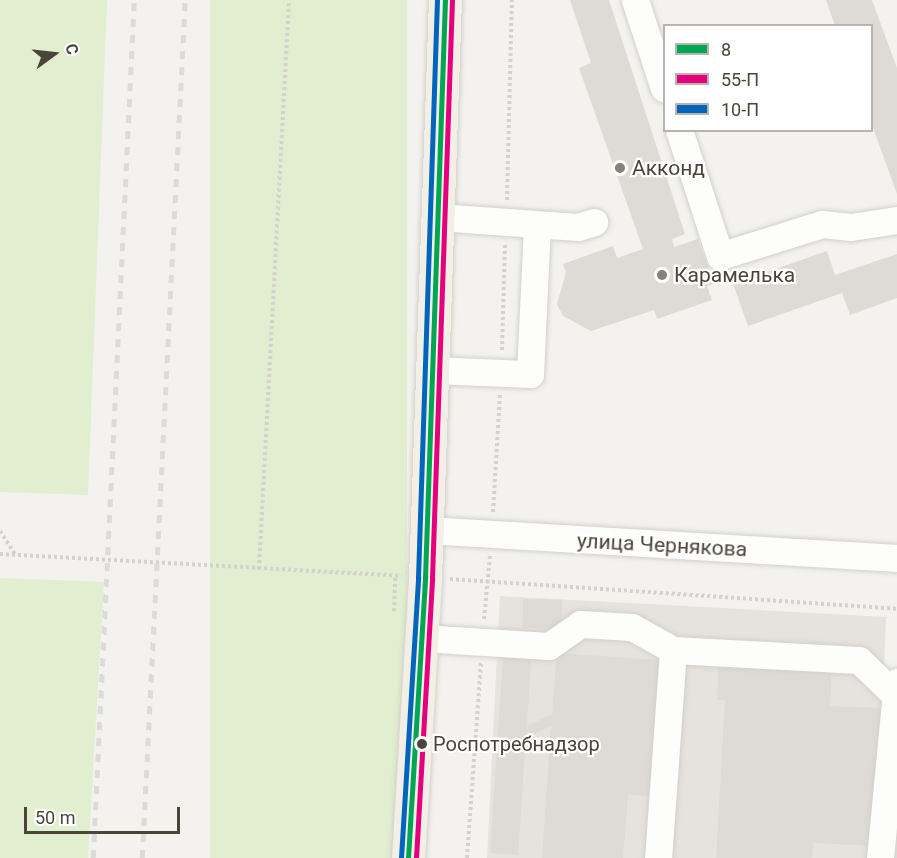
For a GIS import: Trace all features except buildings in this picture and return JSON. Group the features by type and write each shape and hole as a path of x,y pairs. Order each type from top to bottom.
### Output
{"main road":[{"path":"408,858 425,578 445,0"}],"street":[{"path":"635,0 663,85"},
{"path":"680,132 720,256 822,224 852,227 897,220"},
{"path":"438,217 537,225 594,222"},
{"path":"432,370 530,375 537,225"},
{"name":"улица Чернякова","path":"427,530 897,558"},
{"path":"421,638 549,646 580,624 632,627 673,650 859,660 896,688 880,858"},
{"path":"658,858 673,650"}],"path":[{"path":"260,569 289,0"},
{"path":"467,858 502,373 512,0"},
{"path":"0,531 15,554"},
{"path":"0,554 425,578 897,609"}],"shaded area":[{"path":"500,596 886,617 884,669 897,671 897,858 487,858"}],"green space":[{"path":"0,0 107,0 88,495 0,492"},
{"path":"210,0 407,0 407,858 210,858"},
{"path":"0,578 104,582 88,858 0,858"}],"railway":[{"path":"93,858 134,0"},
{"path":"142,858 185,0"}],"transit line":[{"name":"10-П","path":"401,858 418,578 437,0"},
{"name":"8","path":"408,858 425,578 445,0"},
{"name":"55-П","path":"416,858 432,578 452,0"}],"place":[{"name":"Акконд","path":"620,168"},
{"name":"Карамелька","path":"662,275"},
{"name":"Роспотребнадзор","path":"422,744"}]}
